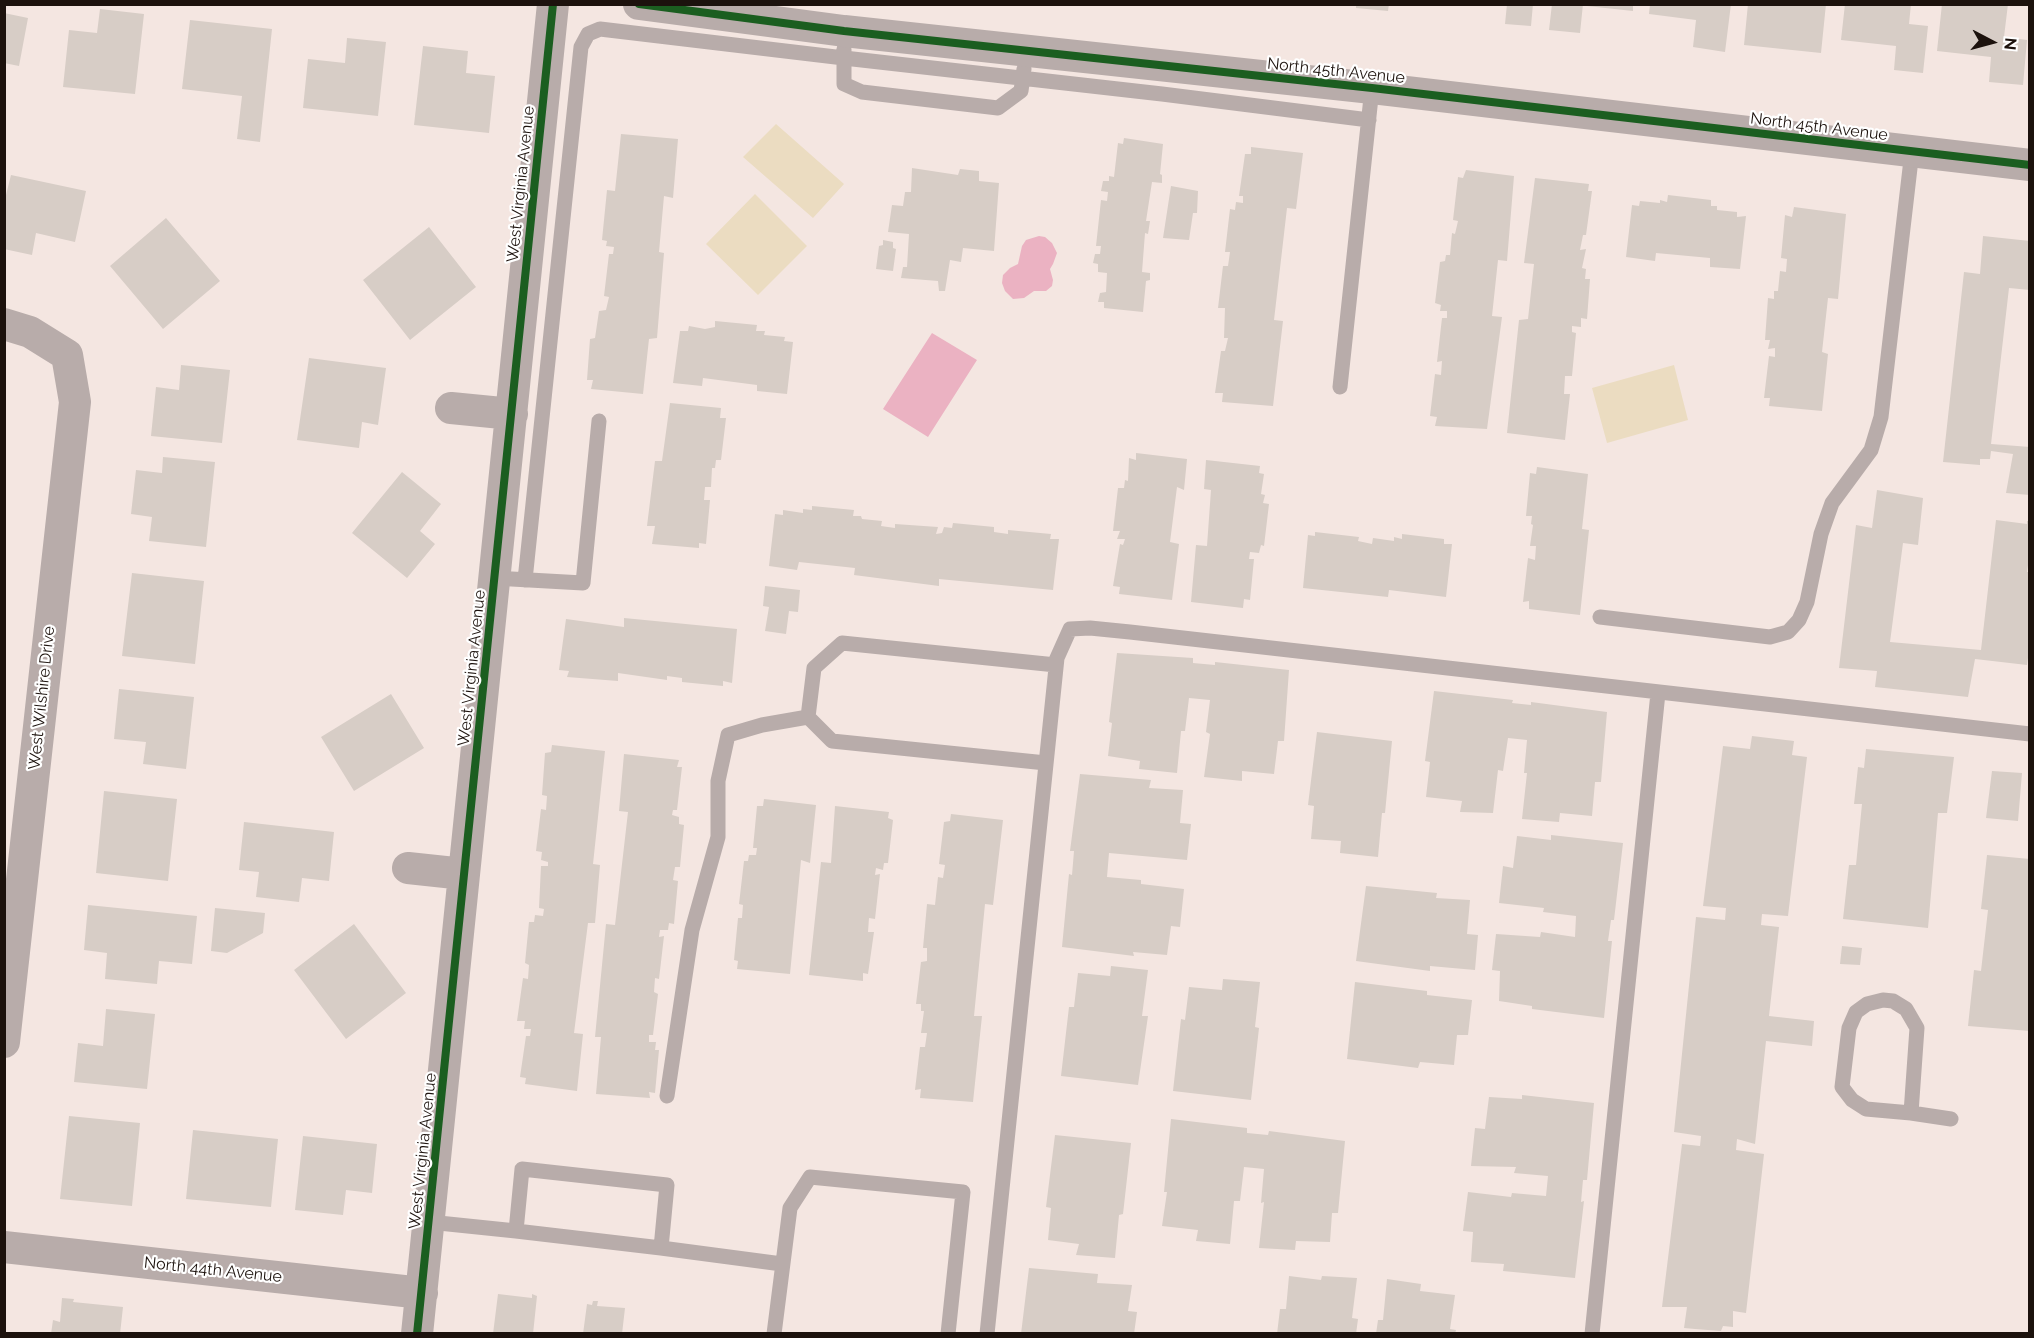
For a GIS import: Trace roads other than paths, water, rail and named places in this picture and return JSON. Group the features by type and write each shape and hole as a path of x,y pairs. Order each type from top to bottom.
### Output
{"street":[{"name":"West Virginia Avenue","path":"417,1334 465,874 510,579 512,414 553,4"},
{"name":"North 45th Avenue","path":"639,4 844,45 1025,65 1372,88 2030,165"},
{"name":"West Wilshire Drive","path":"4,324 30,332 67,355 75,402 4,1042"},
{"path":"451,408 512,414"},
{"path":"408,868 465,874"},
{"name":"North 44th Avenue","path":"4,1246 422,1293"}],"lane":[{"path":"599,421 583,584 510,579 581,47 588,34 600,28 844,45 844,84 862,92 998,108 1021,91 1025,65 1369,120"},
{"path":"1340,387 1372,88"},
{"path":"1600,617 1770,637 1788,632 1799,620 1807,602 1821,534 1832,503 1871,450 1881,417 1912,152"},
{"path":"987,1334 1056,665 1070,629 1090,628 2030,734"},
{"path":"808,717 814,668 842,643 1056,665"},
{"path":"1592,1334 1658,693"},
{"path":"808,717 832,741 1046,763"},
{"path":"667,1096 692,930 718,837 718,781 728,735 762,725 808,717"},
{"path":"1911,1113 1917,1028 1906,1009 1893,1001 1883,1000 1867,1004 1856,1012 1849,1028 1842,1087 1852,1100 1866,1109 1951,1119"},
{"path":"516,1231 522,1169 667,1185 661,1248"},
{"path":"774,1334 790,1208 810,1177 963,1192 948,1334"},
{"path":"429,1222 782,1264"}]}
